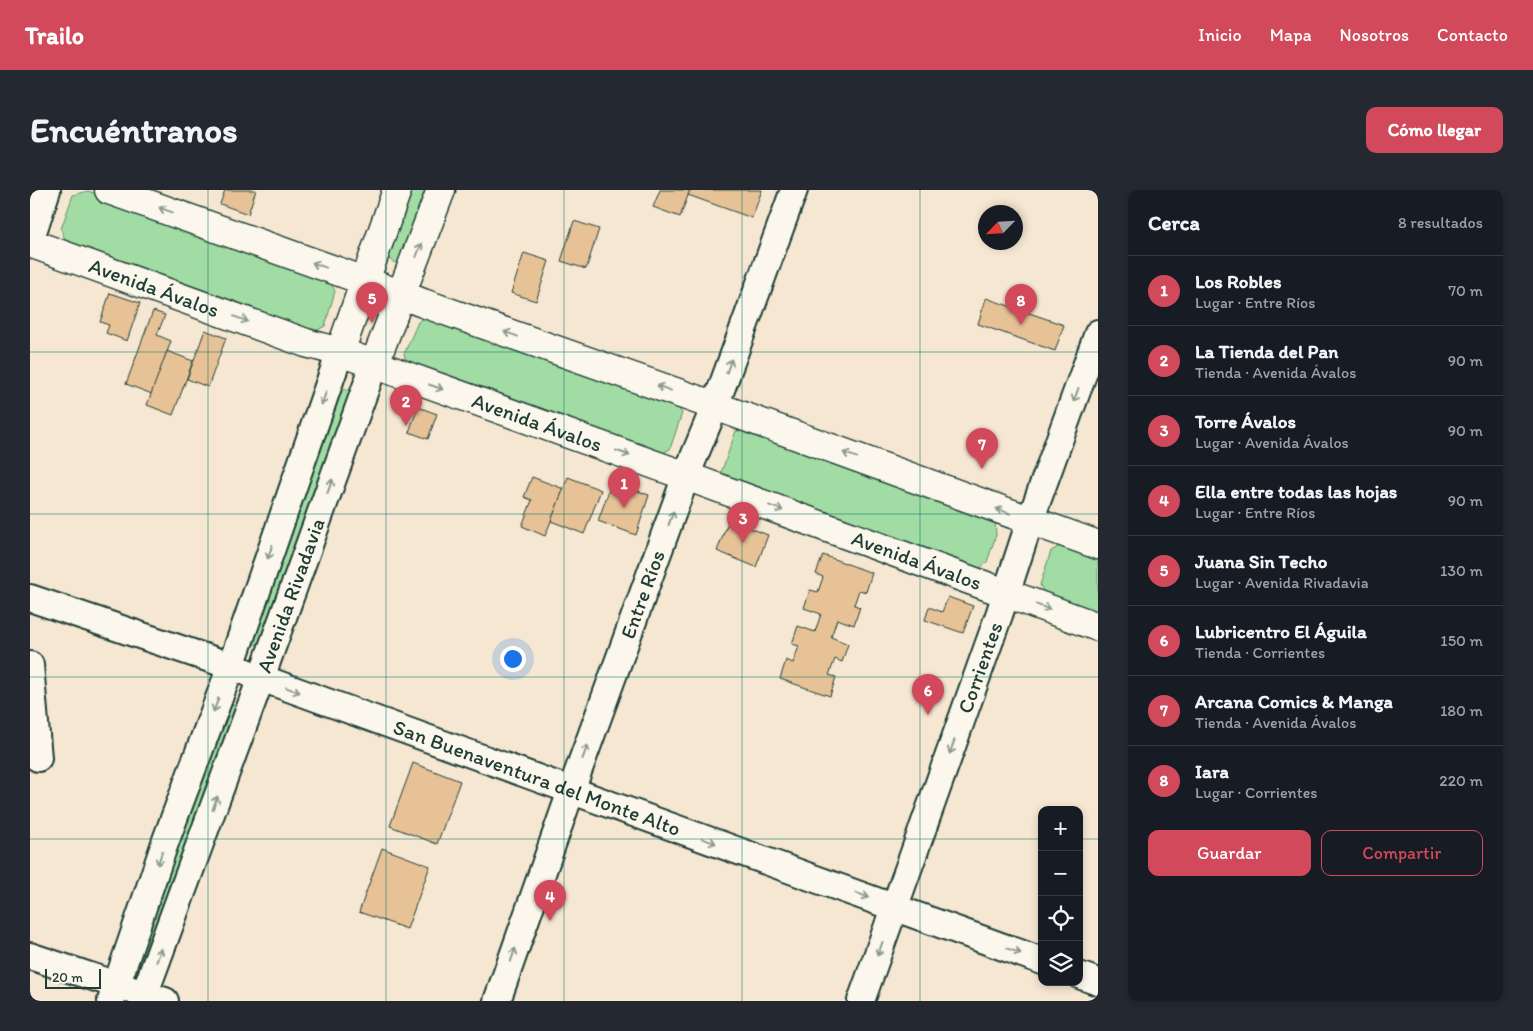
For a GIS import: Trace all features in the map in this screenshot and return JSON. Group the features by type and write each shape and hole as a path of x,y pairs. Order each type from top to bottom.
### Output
{"main road":[{"path":"109,190 1098,545"},
{"name":"Avenida Rivadavia","path":"340,352 396,190"},
{"name":"Avenida Rivadavia","path":"374,365 441,190"},
{"name":"Avenida Ávalos","path":"30,242 306,343 340,352 686,476 1098,627"}],"street":[{"path":"30,242 47,190"},
{"name":"Entre Ríos","path":"497,1001 571,791 686,476 794,190"},
{"name":"Corrientes","path":"861,1001 1007,594 1030,521 1098,333"},
{"name":"Avenida Rivadavia","path":"114,993 166,840 231,666 340,352"},
{"name":"Avenida Rivadavia","path":"150,999 261,678 374,365"},
{"name":"San Buenaventura del Monte Alto","path":"30,598 231,666 1038,961"},
{"path":"30,665 38,758"},
{"path":"30,956 114,993 150,999"},
{"path":"1083,976 1098,982"}],"green space":[{"path":"410,190 428,190 404,260 395,263 389,259 387,253"},
{"path":"88,191 327,276 335,291 325,326 312,333 67,245 61,229 73,195"},
{"path":"429,314 672,399 682,413 670,449 658,456 409,368 404,354 418,322"},
{"path":"337,387 356,393 262,648 249,641"},
{"path":"748,427 995,520 996,535 987,562 976,572 730,481 721,473 736,431"},
{"path":"1065,543 1098,555 1098,618 1048,600 1040,585 1051,551"},
{"path":"225,702 239,707 144,967 136,964"}],"building":[{"path":"225,190 256,190 248,214 220,204"},
{"path":"660,190 690,190 680,217 653,207"},
{"path":"690,190 762,190 752,218 688,195"},
{"path":"574,221 599,229 586,269 561,261"},
{"path":"524,253 549,261 536,301 511,293"},
{"path":"110,293 140,303 127,341 106,333 109,325 100,322"},
{"path":"986,298 1064,325 1055,351 978,324"},
{"path":"153,311 165,315 157,335 171,341 152,394 126,384"},
{"path":"205,330 226,338 208,387 187,379"},
{"path":"167,351 193,361 173,415 147,405"},
{"path":"418,407 437,414 428,439 409,432"},
{"path":"532,477 564,489 545,536 522,526 532,500 524,497"},
{"path":"568,477 601,490 584,534 551,521"},
{"path":"612,482 649,495 636,535 598,521"},
{"path":"729,520 768,535 756,567 717,551"},
{"path":"823,555 872,573 866,592 859,590 854,605 860,607 854,625 837,619 831,637 848,644 842,662 835,659 829,675 836,677 830,696 780,679 786,660 793,663 799,646 792,644 798,626 815,632 821,614 804,608 810,590 818,592 823,577 816,574"},
{"path":"948,597 973,606 963,633 925,620 929,607 942,612"},
{"path":"413,763 460,781 437,844 390,826"},
{"path":"382,848 430,866 407,929 359,912"}],"place":[{"name":"Juana Sin Techo","path":"372,323"},
{"name":"Iara","path":"1021,325"},
{"name":"La Tienda del Pan","path":"406,426"},
{"name":"Arcana Comics & Manga","path":"982,469"},
{"name":"Los Robles","path":"624,508"},
{"name":"Torre Ávalos","path":"743,543"},
{"name":"Lubricentro El Águila","path":"928,715"},
{"name":"Ella entre todas las hojas","path":"550,921"}]}
